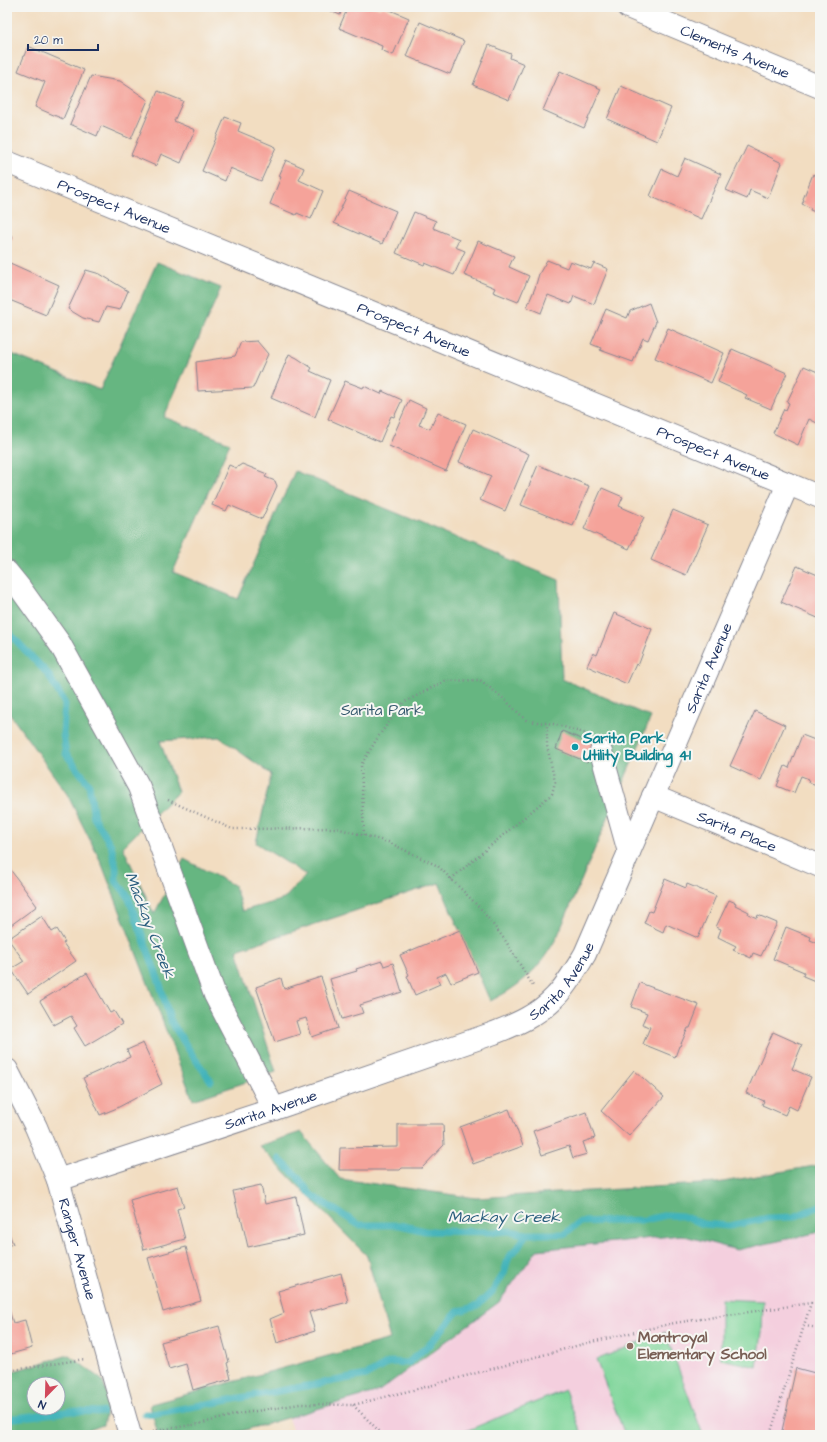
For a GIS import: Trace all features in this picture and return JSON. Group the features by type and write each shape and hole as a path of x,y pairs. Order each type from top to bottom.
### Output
{"street":[{"name":"Clements Avenue","path":"628,7 820,87"},
{"name":"Prospect Avenue","path":"7,162 820,497"},
{"name":"Sarita Avenue","path":"58,1180 274,1109 517,1024 537,1013 556,997 571,977 585,954 788,484"},
{"path":"7,572 60,644 139,787 215,995 274,1109"},
{"path":"601,752 628,852"},
{"name":"Sarita Place","path":"653,796 820,866"},
{"name":"Ranger Avenue","path":"7,1070 36,1127 58,1180 130,1434"}],"path":[{"path":"364,835 361,765 378,737 403,703 445,681 480,680 504,699 527,721 547,723 592,736 603,746 601,752"},
{"path":"450,878 552,794 555,782 547,746 547,723"},
{"path":"139,787 232,829 336,828 388,842 438,866 480,908 505,940 545,1006"},
{"path":"130,1434 199,1424 238,1414 300,1404 353,1405 587,1343 674,1323 811,1303 770,1435"},
{"path":"804,1326 820,1328"},
{"path":"7,1371 108,1355"},
{"path":"353,1405 383,1435"}],"shaded area":[{"name":"Montroyal Elementary School","path":"820,1232 820,1435 294,1435 288,1418 379,1391 499,1302 537,1250 681,1235 737,1250"}],"green space":[{"name":"Sarita Park","path":"157,262 221,288 164,417 230,443 173,572 238,599 295,471 559,580 562,679 651,717 558,935 545,957 522,982 490,1001 439,883 237,950 276,1072 193,1100 101,862 67,794 7,710 7,352 100,390","holes":["219,737 271,774 256,843 306,875 284,899 242,911 235,886 184,859 154,914 123,847 178,792 160,741"]},
{"path":"301,1132 340,1179 476,1198 717,1183 820,1165 820,1232 737,1250 681,1235 537,1250 499,1302 379,1391 228,1435 158,1435 151,1404 390,1339 367,1256 259,1146"},
{"path":"721,1299 763,1301 762,1333 757,1367 721,1359"},
{"path":"665,1332 703,1435 625,1435 596,1360"},
{"path":"69,1355 102,1380 109,1399 103,1425 78,1434 7,1435 7,1373"},
{"path":"565,1390 582,1435 456,1435"}],"building":[{"path":"321,7 343,7 340,15"},
{"path":"348,7 375,7 380,9 383,7 409,18 393,55 381,50 382,46 339,28"},
{"path":"420,22 464,41 450,74 406,56"},
{"path":"489,45 511,54 510,58 524,64 509,100 473,85"},
{"path":"28,46 84,70 63,119 35,107 45,82 18,71"},
{"path":"560,71 601,89 584,128 543,110"},
{"path":"91,76 120,81 148,100 131,139 101,126 97,136 70,124"},
{"path":"621,86 671,108 657,141 607,119"},
{"path":"158,91 183,101 174,121 195,130 181,163 161,154 156,166 131,155"},
{"path":"225,117 241,123 238,131 276,147 261,181 230,168 225,181 202,171"},
{"path":"747,146 782,163 768,198 750,190 747,199 726,190"},
{"path":"685,158 721,174 701,219 650,196 662,169 677,176"},
{"path":"286,160 304,168 299,180 323,191 311,219 297,213 296,215 270,204"},
{"path":"813,174 820,178 820,214 810,210 811,208 802,204"},
{"path":"349,191 396,211 382,244 334,223"},
{"path":"414,212 436,221 433,228 459,239 455,247 465,251 454,275 425,263 424,265 396,253"},
{"path":"7,234 13,237 7,249"},
{"path":"478,241 514,256 509,267 529,276 518,302 493,292 495,288 464,275"},
{"path":"547,260 567,268 570,261 591,269 594,263 608,269 594,304 574,296 571,304 548,295 541,313 527,307 539,274"},
{"path":"10,263 59,285 46,315 7,299 7,271"},
{"path":"86,270 100,274 128,291 120,310 106,307 99,322 83,318 68,309"},
{"path":"649,303 656,322 648,340 643,338 633,362 600,350 601,348 591,344 606,309 627,318 630,311"},
{"path":"668,328 724,353 711,383 655,358"},
{"path":"257,341 268,354 253,388 198,391 196,362 235,356 241,342"},
{"path":"732,349 787,373 771,409 745,398 747,395 718,382"},
{"path":"289,354 312,368 310,371 330,380 315,417 271,398"},
{"path":"804,366 820,373 820,428 818,427 819,424 809,419 798,445 773,433 784,409 786,410 789,403 787,402"},
{"path":"345,381 363,388 364,386 381,394 382,391 402,400 394,417 391,416 380,442 328,419"},
{"path":"409,400 426,408 419,425 430,429 438,412 466,424 446,471 389,446"},
{"path":"473,429 529,454 505,511 480,500 491,476 459,462"},
{"path":"242,464 267,474 265,477 275,481 277,486 262,519 229,505 226,511 212,505 229,465 236,468"},
{"path":"538,465 589,486 573,526 521,505"},
{"path":"602,488 623,497 619,506 644,517 629,549 584,529"},
{"path":"673,510 708,525 686,575 651,560"},
{"path":"797,566 820,576 820,619 781,602"},
{"path":"614,613 652,629 638,666 636,664 627,684 587,666 593,653 597,655"},
{"path":"755,711 785,725 761,780 730,766"},
{"name":"Sarita Park Utility Building 41","path":"562,731 594,744 587,762 556,749"},
{"path":"802,735 820,742 820,786 808,782 809,779 801,776 794,793 777,786 785,766 789,768"},
{"path":"7,865 37,906 7,928"},
{"path":"665,879 686,888 687,884 716,896 698,938 666,924 663,932 644,923 649,911 652,912"},
{"path":"729,900 736,903 735,905 749,912 748,914 757,918 758,915 777,923 761,956 753,953 751,958 733,950 736,946 718,937 721,929 716,927"},
{"path":"42,916 52,932 57,929 65,942 63,943 76,961 28,994 11,969 24,961 8,939"},
{"path":"786,927 811,937 810,940 820,944 820,983 803,976 804,972 773,959"},
{"path":"460,930 478,972 451,983 446,973 437,977 440,984 415,995 407,976 409,975 400,955"},
{"path":"382,961 384,966 393,963 402,992 360,1005 363,1013 342,1019 330,979 357,971 356,969"},
{"path":"87,973 110,1013 114,1011 122,1024 85,1046 74,1028 77,1026 71,1016 54,1025 40,1001"},
{"path":"321,977 338,1028 312,1037 306,1018 296,1021 300,1034 275,1042 256,987 281,978 284,989"},
{"path":"640,983 699,1005 690,1028 688,1028 675,1057 643,1044 650,1027 642,1024 647,1013 631,1007"},
{"path":"773,1032 802,1045 792,1069 811,1077 797,1110 789,1106 785,1115 762,1105 764,1101 746,1093"},
{"path":"143,1043 162,1084 117,1108 100,1115 83,1078 130,1057 127,1050"},
{"path":"634,1070 664,1097 629,1136 601,1111"},
{"path":"509,1109 523,1146 473,1164 460,1127"},
{"path":"586,1112 595,1138 583,1142 587,1154 573,1158 569,1146 542,1155 533,1131"},
{"path":"398,1124 443,1124 444,1145 422,1168 402,1168 400,1170 339,1170 340,1148 398,1147"},
{"path":"261,1185 265,1204 296,1197 304,1235 248,1247 233,1191"},
{"path":"178,1186 184,1207 177,1209 185,1239 144,1250 130,1200"},
{"path":"7,1228 13,1244 7,1246"},
{"path":"186,1247 201,1301 163,1312 148,1258"},
{"path":"341,1273 348,1302 309,1312 315,1331 277,1343 270,1319 284,1313 278,1291"},
{"path":"7,1303 13,1323 25,1320 32,1348 7,1355"},
{"path":"219,1326 229,1362 227,1363 231,1379 193,1390 186,1364 169,1369 161,1342"},
{"name":"Montroyal Elementary School","path":"816,1367 820,1368 820,1435 781,1435 796,1368 815,1373"}],"waterway":[{"name":"Mackay Creek","path":"7,631 48,674 65,704 63,734 66,754 89,784 94,818 111,845 116,867 116,881 128,896 160,984 170,1020 211,1081"},
{"name":"Mackay Creek","path":"279,1159 297,1176 311,1195 359,1225 400,1225 425,1231 510,1231 526,1234 564,1234 580,1222 645,1220 667,1215 682,1216 703,1224 729,1226 768,1218 794,1217 820,1206"},
{"path":"145,1414 152,1414 367,1375 390,1362 408,1363 430,1344 457,1312 477,1306 493,1291 504,1273 509,1256 518,1248 526,1234"},
{"path":"7,1419 72,1411 102,1412"}],"place":[{"name":"Sarita Park Utility Building 41","path":"575,747"},
{"name":"Montroyal Elementary School","path":"630,1346"}]}
